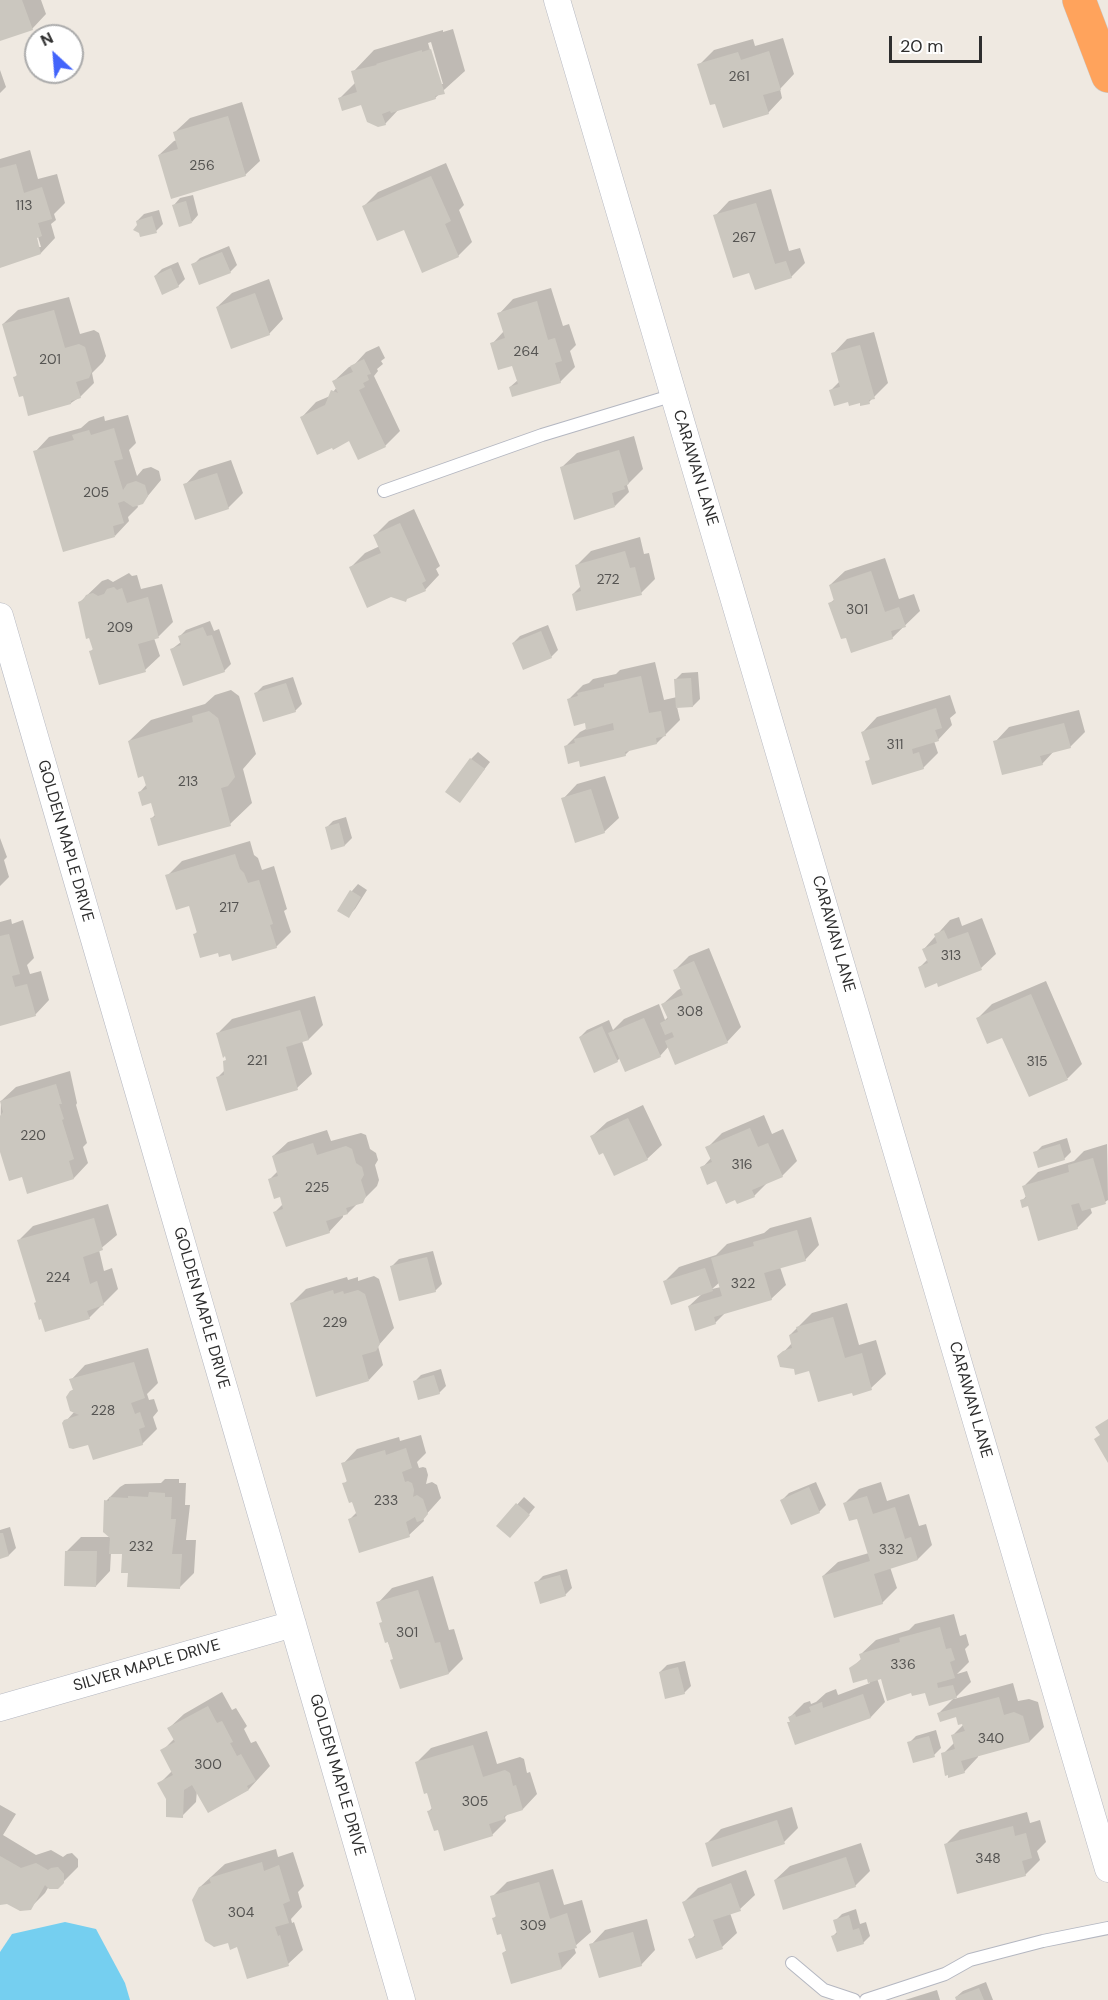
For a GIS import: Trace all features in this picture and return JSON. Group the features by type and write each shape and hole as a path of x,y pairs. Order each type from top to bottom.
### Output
{"highway":[{"path":"1079,0 1108,76"}],"street":[{"name":"CARAWAN LANE","path":"557,0 1108,1869"},
{"name":"GOLDEN MAPLE DRIVE","path":"0,616 402,2000"},
{"name":"SILVER MAPLE DRIVE","path":"0,1707 293,1624"}],"lane":[{"path":"384,491 542,435 674,395"},
{"path":"866,2000 945,1974 970,1960 1043,1941 1108,1928"},
{"path":"792,1963 824,1990 854,2000"}],"water":[{"path":"65,1922 96,1929 125,1983 130,2000 0,2000 0,1952 12,1934"}],"building":[{"path":"0,0 22,0 31,24 24,24 24,33 0,41"},
{"path":"431,49 445,94 435,96 436,99 382,114 386,125 378,127 367,122 361,105 342,111 338,98 357,92 351,71"},
{"path":"769,51 781,90 763,95 769,114 723,128 715,104 710,105 697,64 738,52 741,60"},
{"path":"228,116 246,176 171,199 158,155 178,149 173,132"},
{"path":"16,164 24,193 42,187 52,219 38,223 42,236 37,238 41,254 0,268 0,168"},
{"path":"431,176 451,221 445,224 459,257 422,273 404,230 377,241 362,206"},
{"path":"186,201 192,223 179,227 172,205"},
{"path":"756,203 775,264 786,261 792,278 755,290 749,273 733,278 713,215"},
{"path":"152,216 157,233 140,237 139,233 133,230 137,225 136,221"},
{"path":"222,252 231,273 199,285 191,264"},
{"path":"171,268 179,287 162,295 154,276"},
{"path":"255,293 270,335 231,349 216,307"},
{"path":"537,301 548,340 555,338 562,361 555,363 561,383 512,397 509,387 518,384 512,366 498,370 490,343 505,338 497,313"},
{"path":"54,310 65,348 79,344 85,347 92,371 89,378 76,382 81,398 71,401 71,404 28,416 23,396 19,397 13,377 17,376 2,324"},
{"path":"860,345 875,399 869,400 870,404 860,406 860,403 849,406 848,402 834,406 829,390 840,387 831,353"},
{"path":"364,359 371,374 367,375 369,380 363,383 365,387 359,390 386,447 358,460 349,441 333,450 332,448 317,455 300,417 325,405 331,390 338,393 332,381 353,372 350,366"},
{"path":"114,428 123,459 114,461 123,490 127,484 136,481 145,485 148,496 143,504 133,507 124,501 118,503 124,523 113,526 115,537 63,552 33,451 74,440 72,435 89,430 91,435"},
{"path":"619,450 629,484 624,486 625,489 612,493 615,507 574,520 560,467"},
{"path":"217,473 229,509 195,520 183,484"},
{"path":"400,523 426,581 422,583 426,591 407,599 406,602 391,597 367,608 349,567 381,553 373,535"},
{"path":"625,551 630,568 635,567 642,595 576,611 572,594 581,591 575,565"},
{"path":"871,571 885,612 899,607 906,627 891,631 893,639 851,653 846,638 841,639 828,603 834,601 829,585"},
{"path":"114,587 117,590 122,588 127,603 148,597 159,638 138,644 146,672 99,685 89,651 93,650 89,638 86,639 78,602 86,595 93,593 98,596"},
{"path":"203,627 207,636 212,635 225,672 183,686 170,649 181,645 178,636"},
{"path":"541,631 552,658 523,670 512,643"},
{"path":"641,676 649,713 661,711 666,736 656,738 657,744 625,752 626,756 580,767 579,761 568,764 564,746 575,743 574,739 614,730 613,723 586,730 585,723 574,726 567,699 578,696 577,693 604,687 604,684"},
{"path":"691,678 693,707 676,708 674,679"},
{"path":"286,683 296,712 263,722 254,693"},
{"path":"936,708 942,728 935,730 939,741 912,749 913,754 919,752 924,769 872,785 865,761 870,760 861,732"},
{"path":"209,711 218,718 235,777 228,786 221,788 231,826 158,846 150,818 155,817 151,803 142,806 138,792 147,789 143,776 138,778 128,741 193,722 192,716"},
{"path":"1064,723 1071,748 1040,756 1043,765 1002,775 993,741"},
{"path":"470,758 485,769 460,803 445,792"},
{"path":"591,789 605,833 575,843 561,798"},
{"path":"339,823 345,846 331,850 325,827"},
{"path":"235,854 248,883 259,880 273,924 270,925 277,948 232,961 230,954 219,957 218,953 200,958 193,934 197,933 189,906 176,910 165,875"},
{"path":"350,890 361,897 349,918 337,911"},
{"path":"944,930 948,939 968,932 982,970 938,987 937,983 925,988 918,967 928,963 922,949 937,943 934,934"},
{"path":"9,934 20,974 12,976 15,987 27,984 36,1016 0,1026 0,936"},
{"path":"694,961 728,1043 675,1065 665,1041 674,1037 672,1032 665,1035 660,1023 668,1019 661,1004 683,995 673,970"},
{"path":"1031,994 1068,1080 1029,1097 1002,1038 987,1044 976,1018"},
{"path":"300,1010 309,1040 286,1047 298,1090 226,1111 216,1077 224,1075 223,1061 226,1060 225,1056 223,1058 216,1033"},
{"path":"644,1018 661,1057 625,1072 608,1033"},
{"path":"602,1026 618,1062 594,1073 579,1037"},
{"path":"56,1084 62,1104 59,1104 64,1119 62,1120 74,1159 69,1161 74,1179 27,1194 22,1177 9,1181 0,1152 0,1116 3,1112 0,1101"},
{"path":"628,1118 648,1160 614,1176 603,1153 599,1155 590,1136"},
{"path":"750,1128 758,1147 768,1143 783,1177 752,1190 755,1197 737,1204 735,1200 726,1204 716,1181 707,1185 700,1167 712,1162 705,1147"},
{"path":"313,1143 317,1155 346,1146 352,1149 356,1163 362,1167 364,1175 361,1180 366,1196 363,1203 346,1208 348,1214 326,1221 330,1233 286,1247 273,1212 283,1209 280,1197 274,1199 268,1179 278,1176 272,1156"},
{"path":"1060,1144 1065,1160 1038,1168 1033,1152"},
{"path":"1093,1158 1106,1204 1082,1211 1079,1203 1071,1205 1078,1229 1038,1241 1028,1206 1022,1208 1020,1200 1026,1198 1022,1186 1069,1172 1068,1165"},
{"path":"94,1218 103,1250 83,1257 90,1284 97,1281 104,1305 87,1311 90,1319 45,1332 41,1319 39,1320 34,1303 36,1302 17,1240"},
{"path":"797,1230 806,1261 764,1273 772,1300 714,1317 716,1324 695,1331 688,1306 722,1296 711,1258 754,1246 753,1242"},
{"path":"427,1257 436,1292 399,1301 390,1266"},
{"path":"705,1268 713,1291 671,1305 663,1281"},
{"path":"333,1290 334,1294 358,1290 365,1294 380,1344 376,1351 362,1355 369,1381 316,1397 290,1303"},
{"path":"833,1317 845,1358 862,1353 872,1390 818,1402 809,1371 795,1375 794,1369 780,1367 777,1356 792,1348 789,1335 798,1332 796,1327"},
{"path":"134,1362 145,1398 131,1403 135,1414 140,1412 145,1427 139,1429 143,1445 93,1460 88,1445 69,1448 62,1423 64,1420 79,1415 70,1411 66,1397 73,1390 69,1379"},
{"path":"434,1375 440,1394 418,1400 413,1381"},
{"path":"1108,1419 1108,1463 1094,1439 1100,1435 1095,1427"},
{"path":"406,1448 412,1468 402,1472 405,1482 412,1483 413,1497 417,1495 423,1499 428,1514 423,1520 417,1522 415,1517 406,1522 410,1537 359,1553 348,1519 357,1516 352,1502 349,1503 342,1483 347,1482 341,1463 385,1450 386,1455"},
{"path":"809,1487 820,1513 791,1525 780,1500"},
{"path":"149,1492 165,1493 165,1497 172,1497 171,1519 176,1519 172,1554 182,1554 180,1589 127,1587 128,1573 121,1573 122,1554 109,1554 110,1538 103,1532 104,1500 109,1501 109,1497 148,1497"},
{"path":"867,1496 873,1514 895,1507 905,1539 911,1537 918,1560 874,1574 883,1604 834,1618 822,1576 870,1561 857,1519 849,1521 843,1503"},
{"path":"516,1503 530,1515 510,1538 496,1526"},
{"path":"0,1533 3,1533 9,1556 0,1559"},
{"path":"65,1551 97,1551 96,1587 64,1586"},
{"path":"560,1575 566,1596 540,1604 534,1582"},
{"path":"418,1590 435,1643 440,1642 449,1674 400,1689 390,1660 393,1659 388,1642 385,1643 379,1623 382,1622 376,1602"},
{"path":"940,1627 946,1649 951,1648 955,1660 950,1662 955,1678 937,1683 938,1688 953,1685 957,1698 929,1706 925,1693 912,1696 911,1693 887,1701 881,1679 868,1683 867,1679 853,1683 849,1668 861,1660 859,1654 900,1642 899,1638"},
{"path":"678,1667 685,1694 665,1699 659,1672"},
{"path":"863,1694 871,1718 795,1745 787,1722 790,1722 788,1717 811,1712 809,1707 822,1702 823,1708"},
{"path":"999,1697 1004,1715 1014,1712 1023,1716 1030,1742 961,1761 965,1773 948,1778 948,1775 945,1776 941,1753 955,1749 951,1735 965,1731 962,1724 958,1725 956,1717 940,1722 937,1713"},
{"path":"208,1706 217,1723 222,1721 233,1742 230,1743 237,1756 241,1754 256,1781 247,1786 249,1790 208,1813 192,1785 184,1790 183,1818 166,1817 166,1799 157,1783 173,1775 160,1750 175,1742 167,1728"},
{"path":"929,1736 935,1757 913,1763 907,1742"},
{"path":"473,1745 483,1777 505,1770 510,1773 523,1810 489,1824 493,1836 444,1851 438,1830 434,1831 427,1811 432,1810 427,1793 424,1794 415,1762"},
{"path":"777,1820 785,1844 712,1867 705,1843"},
{"path":"1013,1826 1015,1836 1026,1833 1032,1858 1022,1861 1026,1876 957,1894 944,1844"},
{"path":"0,1856 21,1868 36,1863 48,1870 58,1867 64,1874 64,1883 58,1889 49,1889 45,1885 31,1910 20,1911 7,1904 0,1905"},
{"path":"846,1857 856,1887 783,1910 774,1880"},
{"path":"262,1862 264,1871 279,1865 290,1901 283,1904 289,1923 275,1927 278,1936 280,1935 289,1966 247,1979 237,1947 230,1950 228,1943 214,1947 205,1941 192,1900 199,1887 211,1883 209,1878"},
{"path":"539,1882 550,1919 567,1913 577,1948 558,1953 562,1969 511,1984 502,1953 506,1951 501,1934 497,1935 492,1918 496,1917 490,1896"},
{"path":"731,1883 741,1911 713,1920 723,1949 696,1959 688,1939 695,1937 682,1902"},
{"path":"849,1915 853,1930 859,1928 864,1944 837,1952 831,1936 837,1934 833,1920"},
{"path":"633,1932 642,1966 599,1978 589,1944"},
{"path":"979,1988 984,2000 956,2000 955,1997"}]}
